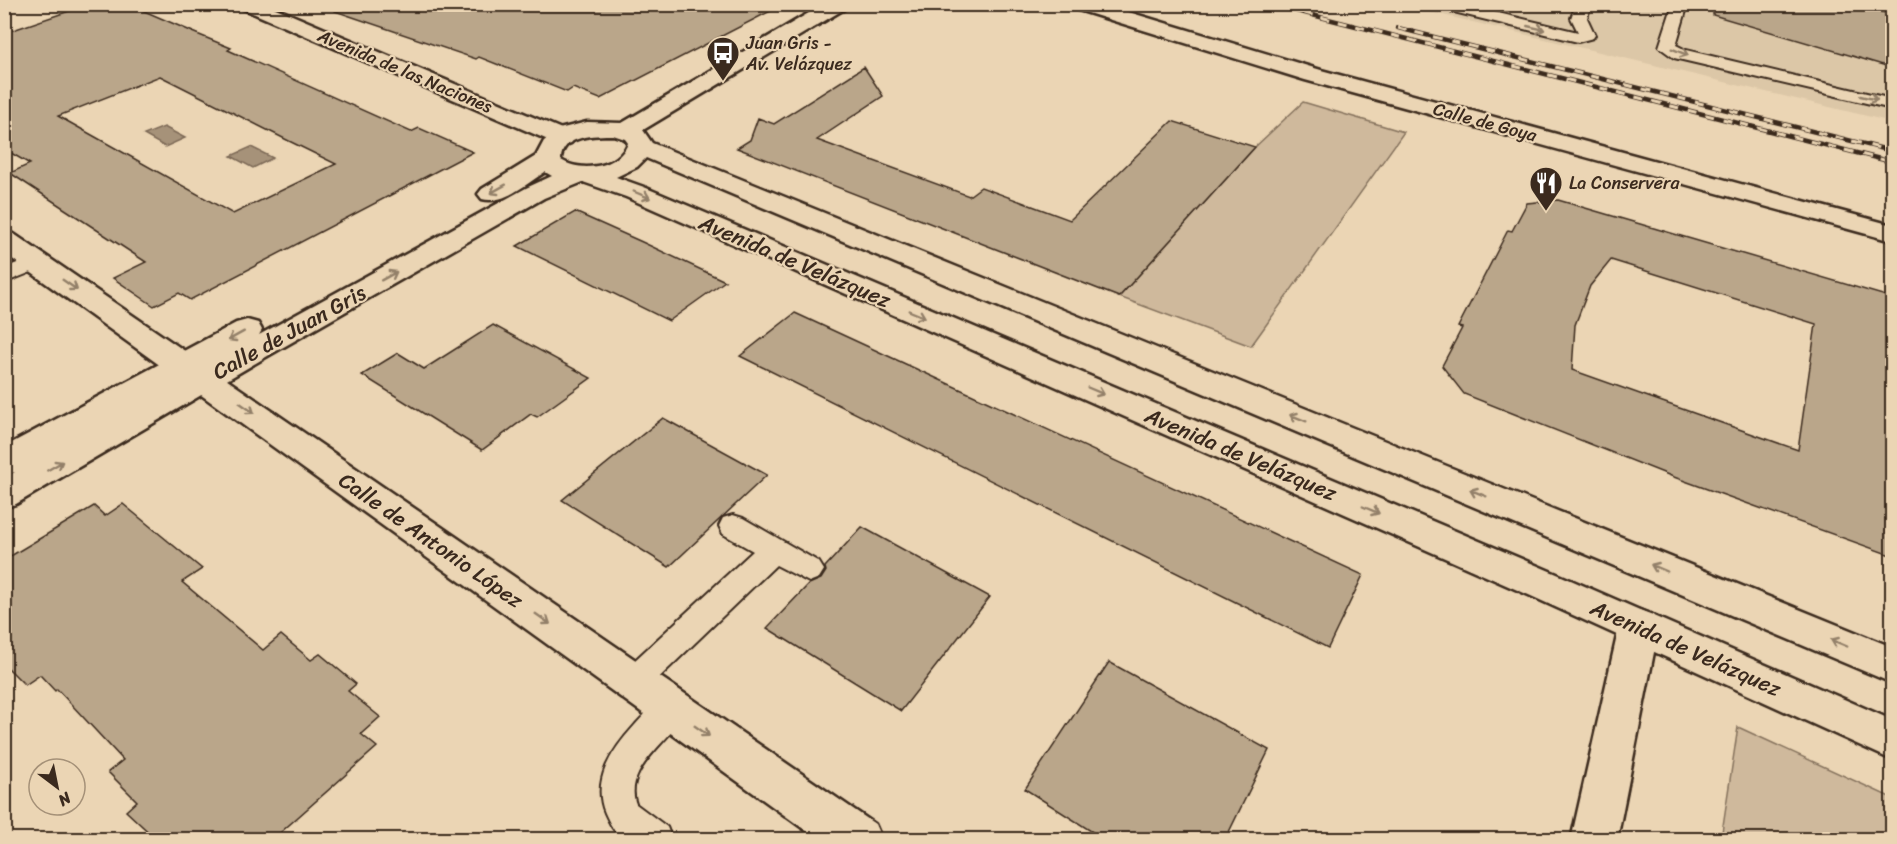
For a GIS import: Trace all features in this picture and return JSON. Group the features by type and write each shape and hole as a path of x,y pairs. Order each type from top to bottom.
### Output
{"street":[{"name":"Avenida de las Naciones","path":"248,4 556,148 558,170 581,175"},
{"name":"Calle de Goya","path":"1079,4 1313,75 1893,233"},
{"path":"633,139 652,112 836,5"},
{"name":"Avenida de Velázquez","path":"556,148 588,129 608,128 1893,665"},
{"name":"Calle de Juan Gris","path":"4,463 195,371 536,194 581,175 609,171 627,163 634,158 633,139"},
{"name":"Calle de Juan Gris","path":"4,495 195,371 509,183 556,148"},
{"name":"Avenida de Velázquez","path":"581,175 635,192 1639,627 1893,740"},
{"name":"Calle de Antonio López","path":"4,240 20,269 195,371 632,683 859,840"},
{"path":"1594,840 1639,627"}],"lane":[{"path":"1438,4 1578,37 1587,35 1580,18 1584,4"},
{"path":"1681,4 1667,46 1680,54 1893,104"},
{"path":"733,526 809,570"},
{"path":"632,683 773,550"},
{"path":"654,840 624,817 615,789 621,767 671,710"}],"shaded area":[{"path":"1401,5 1892,5 1892,122 1612,55"},
{"path":"1303,102 1404,132 1251,346 1119,297 1255,147"},
{"path":"164,127 185,138 165,147 144,135"},
{"path":"251,147 273,158 253,168 231,156"},
{"path":"1738,727 1892,798 1892,839 1721,839"}],"building":[{"path":"90,4 128,4 231,48 228,50 411,132 419,128 473,152 190,300 179,293 154,306 113,278 146,262 10,173 30,164 4,149 4,33","holes":["160,76 336,164 233,214 58,116"]},
{"path":"336,4 784,4 600,99 573,88 567,92 479,57 476,59 335,11"},
{"path":"1714,4 1854,4 1893,15 1893,68 1713,15"},
{"path":"864,67 883,96 817,140 969,196 981,187 1070,220 1172,121 1255,147 1119,297 737,148 750,140 758,118 774,124"},
{"path":"1558,200 1893,298 1893,556 1671,476 1464,394 1442,366 1462,328 1458,327 1508,230 1512,231 1527,203","holes":["1611,260 1816,324 1798,450 1572,370 1575,325 1590,286"]},
{"path":"575,212 725,281 669,321 517,246"},
{"path":"795,313 1363,575 1328,648 740,356"},
{"path":"493,325 591,378 537,417 531,414 482,450 362,375 398,353 424,369"},
{"path":"663,418 767,475 669,567 562,500"},
{"path":"123,504 202,569 182,582 263,650 281,635 311,660 320,654 356,684 348,691 380,717 361,734 377,747 272,840 157,840 126,811 137,801 108,772 123,760 57,689 55,691 40,675 25,685 4,664 4,560 94,506 105,516"},
{"path":"862,527 990,597 901,711 767,628 809,584 821,579 826,571 825,567"},
{"path":"1109,662 1269,750 1225,840 1105,840 1025,789"}],"railway":[{"path":"1269,4 1892,162"},
{"path":"1398,28 1892,151"}],"place":[{"name":"Juan Gris - Av. Velázquez","path":"723,82"},
{"name":"La Conservera","path":"1546,212"}]}
